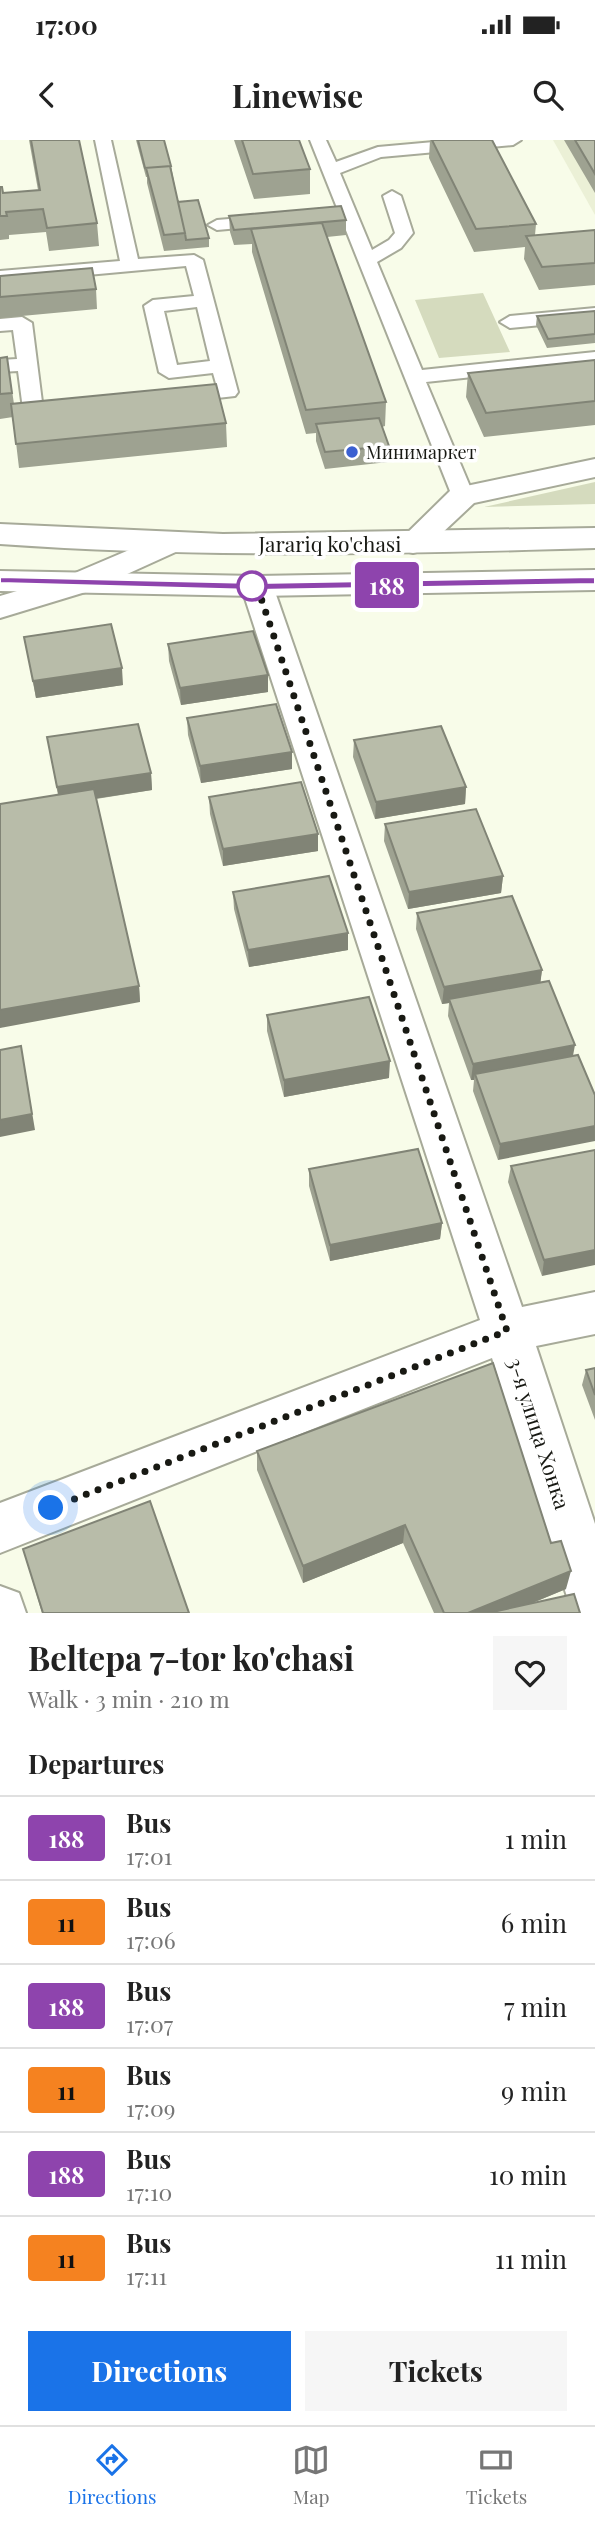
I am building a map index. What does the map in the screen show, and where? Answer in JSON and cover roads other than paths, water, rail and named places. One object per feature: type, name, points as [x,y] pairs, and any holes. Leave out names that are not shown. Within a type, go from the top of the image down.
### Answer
[{"type":"street","points":[[463,496],[595,468]]},
{"type":"street","name":"Jarariq ko'chasi","points":[[0,534],[169,543],[413,543],[463,496]]},
{"type":"street","points":[[413,543],[595,538]]},
{"type":"street","name":"Jarariq ko'chasi","points":[[0,607],[80,583],[169,543]]},
{"type":"street","points":[[80,583],[257,586],[595,580]]},
{"type":"street","name":"Jarariq ko'chasi","points":[[0,581],[80,583]]},
{"type":"street","name":"3-я улица Хонка","points":[[257,586],[507,1331],[595,1603]]},
{"type":"street","points":[[0,1528],[507,1331],[595,1313]]},
{"type":"lane","points":[[103,140],[130,265]]},
{"type":"lane","points":[[318,140],[331,170],[341,214],[367,260],[463,496]]},
{"type":"lane","points":[[331,170],[375,146],[513,140]]},
{"type":"lane","points":[[367,260],[395,244],[404,233],[392,196]]},
{"type":"lane","points":[[217,225],[282,219]]},
{"type":"lane","points":[[0,276],[194,260],[228,393],[159,398]]},
{"type":"lane","points":[[204,301],[153,306],[169,372],[221,366]]},
{"type":"lane","points":[[510,323],[595,314]]},
{"type":"lane","points":[[0,325],[22,323],[33,409],[75,406]]},
{"type":"lane","points":[[415,377],[595,358]]},
{"type":"lane","points":[[0,366],[27,364]]},
{"type":"place","name":"Минимаркет","points":[[352,452]]}]
